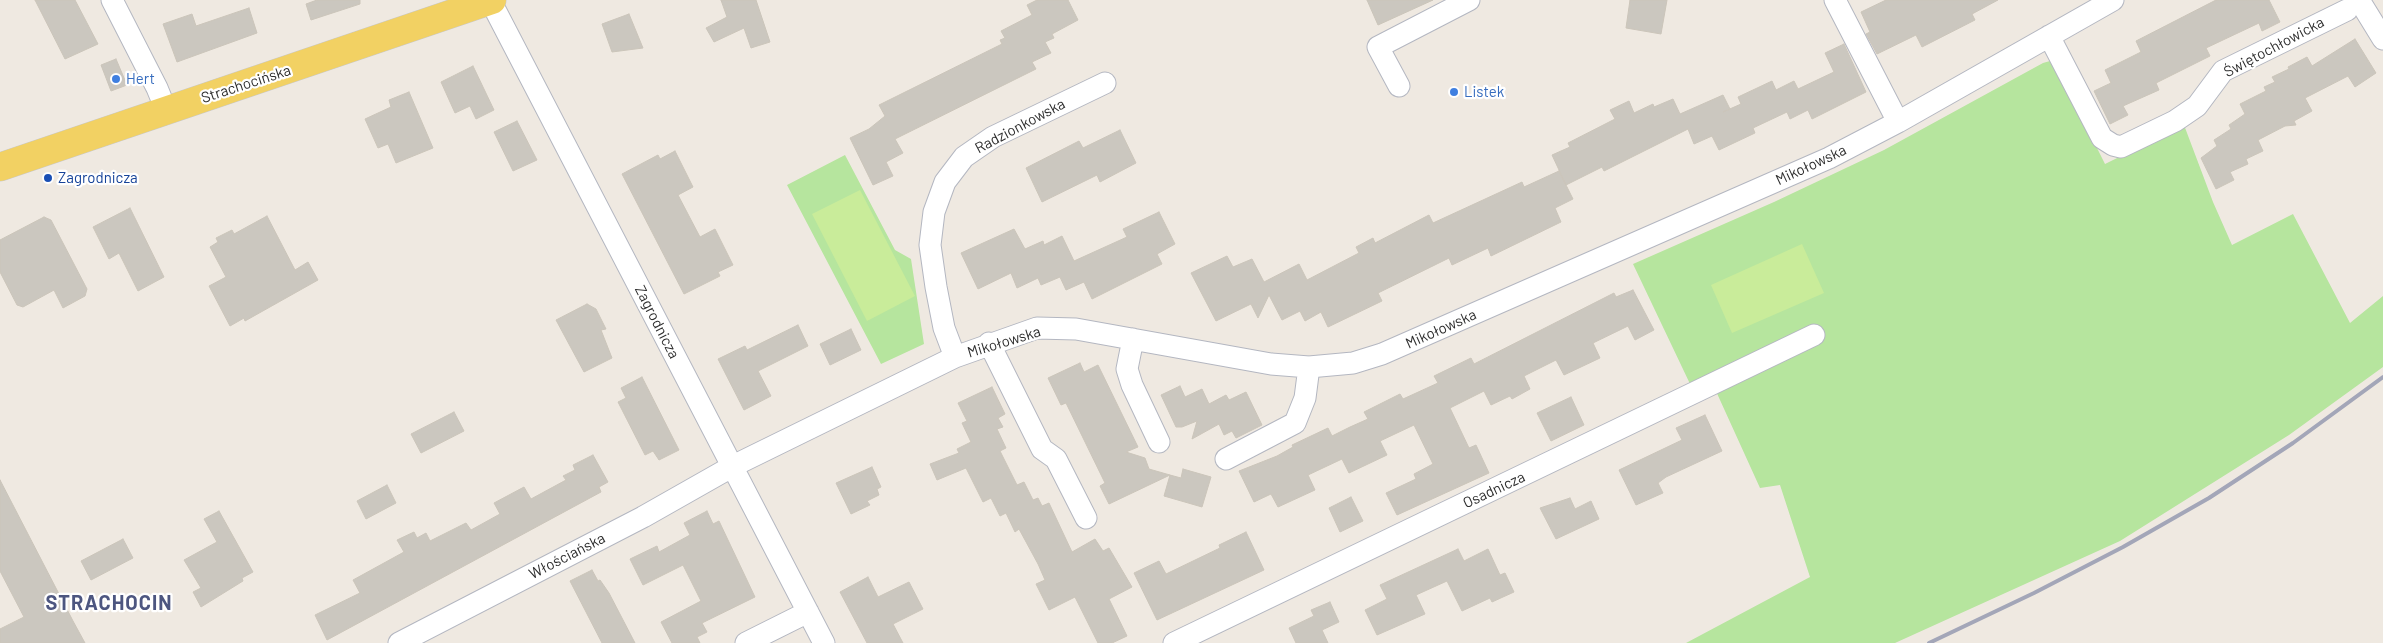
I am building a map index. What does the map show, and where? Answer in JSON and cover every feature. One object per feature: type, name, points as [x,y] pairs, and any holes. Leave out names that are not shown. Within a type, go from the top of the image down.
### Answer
[{"type":"main road","name":"Strachocińska","points":[[0,167],[491,0]]},
{"type":"street","points":[[112,0],[157,88],[166,110]]},
{"type":"street","name":"Zagrodnicza","points":[[491,0],[824,643]]},
{"type":"street","points":[[1399,86],[1378,46],[1469,0]]},
{"type":"street","points":[[1835,0],[1898,122]]},
{"type":"street","name":"Mikołowska","points":[[733,466],[955,357],[989,343],[1037,328],[1076,329],[1271,364],[1309,368],[1353,363],[1382,354],[1821,161],[1898,122],[1993,66],[2113,0]]},
{"type":"street","points":[[2353,5],[2383,39]]},
{"type":"street","name":"Świętochłowicka","points":[[2050,36],[2102,138],[2113,145],[2121,147],[2174,121],[2198,106],[2224,71],[2353,5]]},
{"type":"street","name":"Radzionkowska","points":[[955,357],[944,328],[930,245],[934,212],[945,182],[964,157],[993,137],[1105,82]]},
{"type":"street","name":"Osadnicza","points":[[1174,643],[1814,335]]},
{"type":"street","points":[[1133,339],[1127,369],[1132,385],[1159,442]]},
{"type":"street","points":[[989,343],[1042,449],[1056,459],[1086,518]]},
{"type":"street","points":[[1226,459],[1296,423],[1305,398],[1309,368]]},
{"type":"street","name":"Włościańska","points":[[399,643],[643,517],[733,466]]},
{"type":"street","points":[[746,643],[808,612]]},
{"type":"green space","points":[[2050,61],[2057,68],[2105,164],[2184,125],[2213,202],[2232,245],[2293,214],[2350,323],[2383,296],[2383,367],[2289,435],[2120,541],[1895,643],[1686,643],[1810,577],[1780,485],[1760,488],[1710,378],[1691,386],[1633,264],[1774,202],[1884,150],[2043,63]]},
{"type":"green space","points":[[845,155],[895,250],[911,259],[924,344],[881,364],[787,185]]},
{"type":"green space","points":[[860,190],[915,296],[867,321],[812,214]]},
{"type":"green space","points":[[1802,244],[1824,293],[1732,333],[1711,285]]},
{"type":"building","points":[[35,0],[75,0],[98,44],[65,59]]},
{"type":"building","points":[[317,0],[360,0],[360,4],[311,20],[306,4]]},
{"type":"building","points":[[721,0],[756,0],[770,42],[751,48],[744,28],[714,42],[706,28],[727,17]]},
{"type":"building","points":[[1037,0],[1068,0],[1078,20],[1052,34],[1054,38],[1045,42],[1051,53],[1032,62],[1036,69],[895,139],[903,153],[886,162],[893,176],[873,185],[850,138],[869,129],[885,116],[879,105],[1002,44],[1000,40],[1005,38],[1001,31],[1032,15],[1027,5]]},
{"type":"building","points":[[1367,0],[1433,0],[1378,25]]},
{"type":"building","points":[[1630,0],[1667,0],[1661,34],[1626,28]]},
{"type":"building","points":[[1886,0],[1998,0],[1972,14],[1975,20],[1922,47],[1916,35],[1877,54],[1866,34],[1870,32],[1861,12]]},
{"type":"building","points":[[2216,0],[2269,0],[2280,22],[2262,31],[2259,23],[2206,48],[2210,56],[2156,83],[2159,90],[2123,106],[2128,115],[2110,124],[2094,91],[2111,83],[2105,70],[2141,52],[2136,41]]},
{"type":"building","points":[[249,8],[257,33],[177,62],[163,24],[192,14],[196,26]]},
{"type":"building","points":[[629,14],[643,48],[612,52],[602,24]]},
{"type":"building","points":[[2355,39],[2376,73],[2355,87],[2348,76],[2305,98],[2312,111],[2294,121],[2296,125],[2285,126],[2258,140],[2263,151],[2246,159],[2248,164],[2230,172],[2234,180],[2216,189],[2201,158],[2217,146],[2214,140],[2231,129],[2229,125],[2245,114],[2240,104],[2266,91],[2264,87],[2275,82],[2272,77],[2289,69],[2288,67],[2307,57],[2312,66]]},
{"type":"building","points":[[1844,44],[1866,92],[1812,119],[1808,110],[1790,119],[1787,112],[1753,128],[1755,133],[1719,150],[1712,136],[1694,144],[1688,129],[1604,171],[1602,167],[1566,185],[1552,155],[1570,147],[1568,143],[1615,119],[1610,110],[1629,101],[1634,113],[1653,104],[1654,107],[1673,99],[1680,114],[1723,95],[1730,109],[1741,104],[1738,97],[1772,81],[1776,90],[1794,81],[1798,89],[1834,72],[1825,53]]},
{"type":"building","points":[[116,59],[127,85],[111,91],[101,65]]},
{"type":"building","points":[[473,66],[494,110],[476,119],[470,106],[455,113],[441,82]]},
{"type":"building","points":[[409,92],[433,148],[396,163],[388,144],[378,148],[365,119],[391,107],[389,100]]},
{"type":"building","points":[[517,121],[537,160],[513,171],[494,132]]},
{"type":"building","points":[[1120,130],[1136,163],[1100,182],[1097,175],[1042,202],[1026,168],[1079,141],[1083,148]]},
{"type":"building","points":[[675,151],[693,187],[678,195],[700,237],[715,229],[733,265],[718,272],[720,276],[684,294],[622,174],[658,155],[660,159]]},
{"type":"building","points":[[1559,171],[1573,199],[1555,208],[1561,222],[1491,256],[1488,248],[1452,265],[1449,258],[1378,293],[1382,301],[1328,327],[1321,312],[1305,321],[1300,311],[1282,320],[1269,295],[1258,318],[1251,304],[1216,321],[1191,273],[1227,256],[1233,267],[1252,259],[1264,282],[1299,264],[1307,280],[1359,253],[1356,247],[1373,238],[1375,243],[1429,215],[1433,223],[1522,182],[1524,187]]},
{"type":"building","points":[[130,208],[164,277],[138,291],[119,253],[109,259],[93,227]]},
{"type":"building","points":[[1159,212],[1175,244],[1157,254],[1162,264],[1092,299],[1084,282],[1066,290],[1060,277],[1041,285],[1038,278],[1017,288],[1011,273],[978,289],[961,253],[1014,229],[1025,249],[1043,241],[1044,245],[1062,236],[1074,261],[1127,237],[1123,229]]},
{"type":"building","points":[[267,216],[295,270],[308,262],[318,280],[245,321],[244,318],[230,326],[209,286],[226,277],[210,247],[218,242],[216,238],[232,230],[234,234]]},
{"type":"building","points":[[44,217],[51,220],[87,289],[85,296],[63,308],[54,290],[23,307],[17,305],[0,272],[0,240]]},
{"type":"building","points":[[1633,290],[1654,330],[1635,340],[1628,326],[1593,343],[1600,358],[1564,375],[1556,360],[1524,376],[1530,389],[1512,399],[1510,396],[1491,405],[1484,391],[1450,408],[1469,448],[1476,445],[1489,473],[1397,515],[1386,493],[1416,479],[1414,474],[1433,464],[1414,425],[1380,441],[1387,455],[1349,473],[1342,459],[1308,475],[1315,490],[1278,507],[1271,494],[1254,502],[1239,471],[1277,456],[1293,447],[1292,445],[1328,428],[1332,436],[1368,419],[1364,412],[1400,394],[1403,399],[1438,383],[1434,376],[1471,358],[1474,364],[1614,293],[1616,297]]},
{"type":"building","points":[[587,304],[596,309],[606,329],[601,330],[612,358],[584,372],[556,320]]},
{"type":"building","points":[[798,325],[808,346],[758,371],[771,396],[744,410],[718,359],[745,346],[747,350]]},
{"type":"building","points":[[851,329],[861,350],[830,365],[820,344]]},
{"type":"building","points":[[1080,363],[1084,372],[1098,365],[1138,447],[1126,452],[1145,458],[1149,469],[1170,475],[1109,504],[1100,486],[1105,483],[1066,403],[1061,405],[1048,378]]},
{"type":"building","points":[[642,377],[679,450],[659,460],[653,451],[645,455],[618,402],[626,398],[621,388]]},
{"type":"building","points":[[1180,386],[1185,397],[1202,389],[1209,404],[1226,395],[1229,400],[1246,392],[1262,425],[1236,438],[1232,431],[1224,435],[1219,424],[1192,439],[1197,421],[1182,427],[1176,427],[1161,395]]},
{"type":"building","points":[[992,387],[1005,414],[998,418],[1003,427],[997,429],[1006,448],[1000,451],[1017,485],[1024,482],[1033,500],[1038,498],[1042,506],[1049,503],[1072,552],[1095,539],[1103,551],[1109,548],[1132,587],[1109,599],[1127,636],[1112,643],[1098,643],[1075,597],[1049,610],[1036,584],[1045,580],[1038,564],[1019,529],[1015,532],[1006,513],[1000,516],[991,498],[983,502],[966,468],[937,480],[930,464],[959,453],[957,449],[971,442],[962,423],[967,421],[958,403]]},
{"type":"building","points":[[1571,397],[1584,425],[1551,441],[1537,413]]},
{"type":"building","points":[[454,412],[464,431],[421,453],[411,434]]},
{"type":"building","points":[[1705,415],[1722,451],[1666,477],[1658,483],[1663,493],[1636,505],[1619,470],[1682,440],[1676,428]]},
{"type":"building","points":[[593,455],[608,482],[599,487],[601,492],[327,640],[315,615],[360,593],[353,580],[404,552],[397,540],[414,532],[417,538],[426,533],[430,541],[466,523],[471,530],[500,514],[494,503],[524,487],[531,499],[566,480],[563,476],[575,470],[573,465]]},
{"type":"building","points":[[872,467],[881,487],[877,489],[879,495],[867,501],[870,505],[851,514],[836,483]]},
{"type":"building","points":[[1183,469],[1211,477],[1202,507],[1164,496],[1170,475],[1181,478]]},
{"type":"building","points":[[0,480],[85,643],[0,643],[0,629],[24,617],[0,571]]},
{"type":"building","points":[[387,485],[396,503],[366,519],[357,501]]},
{"type":"building","points":[[1351,497],[1363,521],[1340,532],[1329,508]]},
{"type":"building","points":[[1570,498],[1575,509],[1591,501],[1599,519],[1556,539],[1540,508]]},
{"type":"building","points":[[219,511],[253,572],[242,578],[243,581],[201,607],[193,592],[201,588],[184,560],[217,542],[204,519]]},
{"type":"building","points":[[707,511],[713,524],[719,521],[755,597],[702,623],[707,632],[697,637],[700,643],[672,643],[661,622],[701,601],[683,565],[643,585],[630,559],[657,546],[659,552],[690,535],[684,523]]},
{"type":"building","points":[[1246,532],[1264,570],[1157,620],[1134,573],[1159,561],[1166,574],[1220,548],[1219,545]]},
{"type":"building","points":[[123,539],[133,558],[91,580],[81,561]]},
{"type":"building","points":[[1458,549],[1464,561],[1488,549],[1500,575],[1505,573],[1514,592],[1492,602],[1490,598],[1462,611],[1447,581],[1416,595],[1425,614],[1377,635],[1365,610],[1387,599],[1380,585]]},
{"type":"building","points":[[592,570],[598,581],[600,580],[609,593],[635,643],[602,643],[570,581]]},
{"type":"building","points":[[868,577],[878,597],[909,582],[923,609],[893,624],[903,643],[867,643],[840,592]]},
{"type":"building","points":[[1330,602],[1339,622],[1322,630],[1328,643],[1296,643],[1289,628],[1314,616],[1311,610]]},
{"type":"railway","points":[[1929,643],[2034,593],[2123,547],[2209,498],[2293,443],[2383,377]]},
{"type":"place","name":"Hert","points":[[116,79]]},
{"type":"place","name":"Listek","points":[[1454,92]]},
{"type":"place","name":"Zagrodnicza","points":[[48,178]]},
{"type":"district","name":"STRACHOCIN","points":[[109,603]]}]
